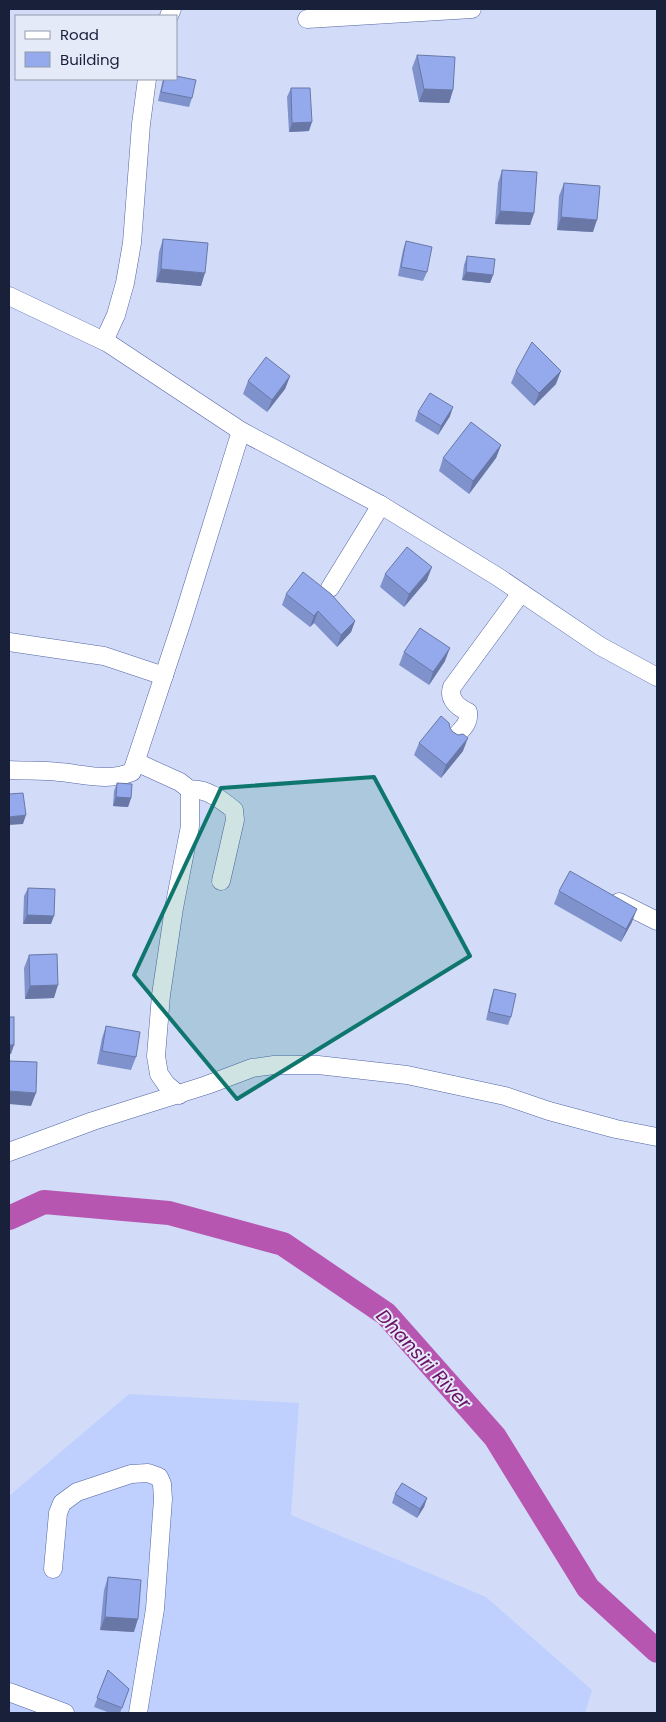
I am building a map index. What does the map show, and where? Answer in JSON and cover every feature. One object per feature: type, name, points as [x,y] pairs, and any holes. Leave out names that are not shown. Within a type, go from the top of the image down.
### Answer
[{"type":"street","points":[[306,19],[472,9]]},
{"type":"street","points":[[104,341],[116,315],[125,283],[132,244],[141,124],[147,80]]},
{"type":"street","points":[[9,296],[104,341],[240,431],[381,505],[498,577],[600,646],[657,677]]},
{"type":"street","points":[[9,770],[60,772],[110,778],[122,777],[132,772],[164,676],[240,431]]},
{"type":"street","points":[[330,588],[381,505]]},
{"type":"street","points":[[455,736],[468,722],[469,718],[468,712],[461,709],[451,698],[450,692],[452,687],[521,593]]},
{"type":"street","points":[[9,642],[104,656],[164,676]]},
{"type":"street","points":[[136,762],[180,782],[190,790],[204,791],[234,810],[235,820],[222,881]]},
{"type":"street","points":[[179,1095],[166,1084],[159,1074],[156,1056],[161,995],[174,908],[190,826],[190,790]]},
{"type":"street","points":[[619,902],[657,921]]},
{"type":"street","points":[[9,1152],[94,1121],[229,1078],[252,1068],[274,1065],[318,1065],[408,1074],[505,1096],[549,1111],[616,1129],[657,1137]]},
{"type":"street","points":[[53,1569],[58,1512],[62,1503],[77,1492],[131,1474],[148,1473],[159,1477],[162,1484],[162,1499],[155,1610],[138,1713]]},
{"type":"street","points":[[9,1692],[65,1713]]},
{"type":"highlighted area","points":[[374,777],[470,956],[237,1099],[134,975],[221,788]]},
{"type":"shaded area","points":[[129,1394],[299,1403],[291,1515],[486,1597],[592,1690],[585,1713],[9,1713],[9,1496]]},
{"type":"building","points":[[417,55],[455,57],[453,90],[424,89]]},
{"type":"building","points":[[178,76],[196,80],[192,98],[161,92],[164,80],[178,80]]},
{"type":"building","points":[[291,88],[310,88],[312,122],[292,123]]},
{"type":"building","points":[[502,170],[537,172],[534,213],[500,211]]},
{"type":"building","points":[[564,183],[600,186],[597,220],[561,217]]},
{"type":"building","points":[[163,239],[208,243],[205,273],[161,269]]},
{"type":"building","points":[[406,241],[432,247],[427,272],[401,267]]},
{"type":"building","points":[[467,256],[495,259],[493,275],[466,272]]},
{"type":"building","points":[[532,342],[561,371],[539,393],[516,371]]},
{"type":"building","points":[[266,357],[290,376],[272,400],[248,381]]},
{"type":"building","points":[[430,393],[453,407],[441,426],[418,412]]},
{"type":"building","points":[[471,422],[501,445],[473,481],[443,458]]},
{"type":"building","points":[[407,547],[432,567],[409,594],[385,574]]},
{"type":"building","points":[[303,572],[331,594],[355,621],[341,635],[318,611],[314,616],[286,594]]},
{"type":"building","points":[[420,628],[450,648],[433,672],[404,652]]},
{"type":"building","points":[[441,716],[449,723],[453,732],[458,735],[463,734],[468,738],[446,765],[419,743]]},
{"type":"building","points":[[117,783],[132,784],[131,798],[116,797]]},
{"type":"building","points":[[23,793],[26,815],[9,817],[9,794]]},
{"type":"building","points":[[570,871],[637,909],[626,929],[559,891]]},
{"type":"building","points":[[28,888],[55,889],[54,916],[27,915]]},
{"type":"building","points":[[57,954],[58,985],[30,986],[29,955]]},
{"type":"building","points":[[494,989],[516,994],[511,1017],[489,1012]]},
{"type":"building","points":[[9,1017],[14,1017],[14,1045],[9,1045]]},
{"type":"building","points":[[106,1026],[140,1032],[136,1057],[102,1051]]},
{"type":"building","points":[[9,1061],[37,1062],[36,1093],[9,1091]]},
{"type":"building","points":[[402,1483],[427,1498],[420,1509],[395,1494]]},
{"type":"building","points":[[108,1577],[141,1580],[138,1619],[105,1617]]},
{"type":"building","points":[[108,1670],[129,1689],[122,1708],[97,1698]]},
{"type":"waterway","name":"Dhansiri River","points":[[9,1218],[44,1202],[169,1213],[283,1244],[386,1314],[495,1437],[588,1588],[657,1651]]}]
